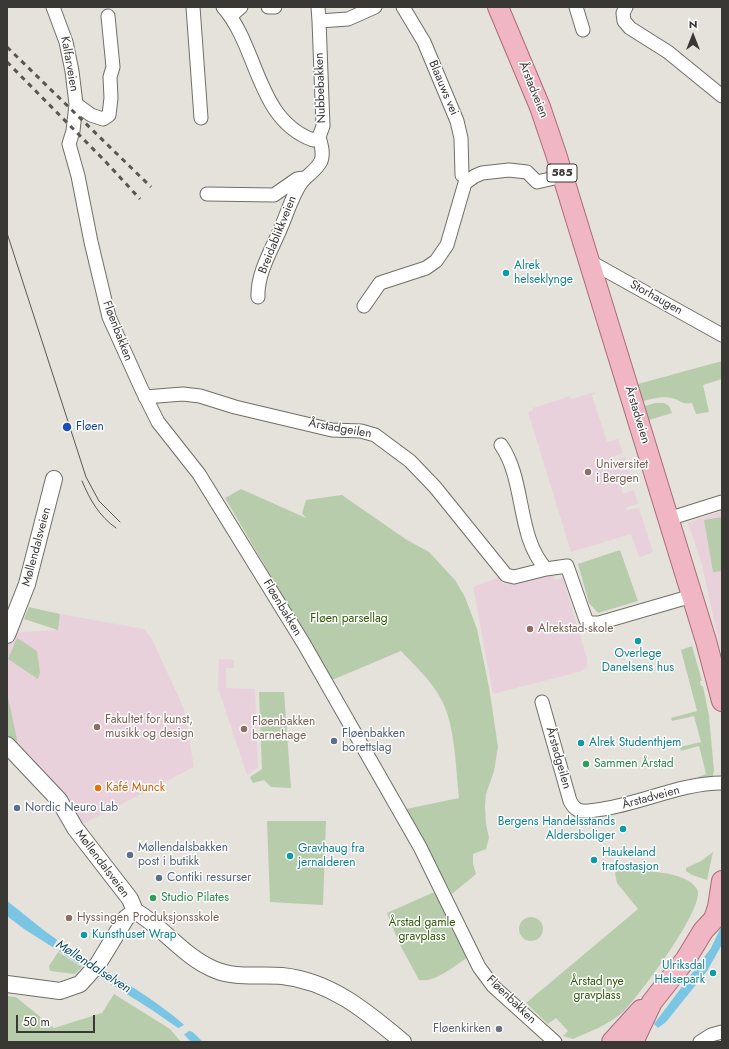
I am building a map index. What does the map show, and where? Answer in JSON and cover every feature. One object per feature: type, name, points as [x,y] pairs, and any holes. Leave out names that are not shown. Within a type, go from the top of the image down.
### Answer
[{"type":"main road","name":"Årstadveien","points":[[498,7],[540,107],[563,176],[692,596],[722,701]]},
{"type":"main road","points":[[633,1042],[652,1002],[686,959],[703,931],[714,919],[722,881]]},
{"type":"main road","points":[[612,1042],[642,1009],[652,1002]]},
{"type":"street","name":"Kalfarveien","points":[[53,7],[69,54],[76,104],[96,117],[103,119],[109,115],[111,98],[110,77],[113,67],[108,16]]},
{"type":"street","points":[[193,7],[201,118]]},
{"type":"street","name":"Nubbebakken","points":[[241,7],[227,12],[244,40],[272,106],[286,125],[296,132],[313,140],[319,137],[323,128],[324,119],[318,7]]},
{"type":"street","points":[[268,7],[275,7]]},
{"type":"street","points":[[319,21],[348,19],[375,7]]},
{"type":"street","name":"Blaauws vei","points":[[403,7],[424,42],[457,121],[461,138],[462,175]]},
{"type":"street","points":[[576,7],[583,30]]},
{"type":"street","points":[[626,7],[623,13],[624,21],[630,28],[662,48],[722,96]]},
{"type":"street","name":"Fløenbakken","points":[[76,104],[73,131],[69,144],[78,176],[91,242],[109,317],[145,397],[158,422],[199,474],[239,536],[314,660],[420,847],[479,967],[493,986],[555,1042]]},
{"type":"street","name":"Breidablikkveien","points":[[258,297],[257,286],[292,197],[302,182],[308,177],[321,160],[322,153],[319,137]]},
{"type":"street","points":[[364,306],[380,283],[426,268],[436,261],[449,239],[465,183],[475,176],[482,173],[509,170],[527,172],[537,182],[563,176]]},
{"type":"street","name":"Breidablikkveien","points":[[207,194],[274,196],[297,179],[308,177]]},
{"type":"street","name":"Storhaugen","points":[[589,261],[722,335]]},
{"type":"street","name":"Årstadgeilen","points":[[145,397],[183,394],[200,396],[235,407],[332,430],[361,431],[375,434],[410,461],[425,477],[506,575],[514,577],[546,569],[567,566],[586,620],[590,623],[599,623],[692,596]]},
{"type":"street","points":[[501,445],[507,455],[536,558],[546,569]]},
{"type":"street","name":"Møllendalsveien","points":[[7,635],[27,584],[54,479]]},
{"type":"street","points":[[668,519],[722,502]]},
{"type":"street","name":"Årstadgeilen","points":[[542,702],[570,802],[574,808],[579,810]]},
{"type":"street","name":"Møllendalsveien","points":[[7,745],[59,800],[75,828],[130,899],[135,911],[126,918],[95,969],[80,984],[60,991],[7,984]]},
{"type":"street","name":"Årstadveien","points":[[579,810],[587,811],[616,807],[686,789],[722,783]]},
{"type":"street","points":[[135,911],[151,921],[187,952],[207,966],[220,972],[240,975],[264,975],[298,979],[325,987],[369,1013],[403,1042]]},
{"type":"street","points":[[700,1042],[721,1029]]},
{"type":"shaded area","name":"Universitet i Bergen","points":[[595,392],[595,394],[592,395],[607,442],[618,439],[623,453],[612,457],[612,461],[625,457],[631,477],[619,481],[623,494],[634,490],[638,504],[627,507],[627,510],[639,508],[653,552],[641,557],[639,557],[631,534],[571,552],[528,412],[533,410],[533,408],[570,396],[571,399]]},
{"type":"shaded area","points":[[722,511],[722,656],[702,565],[688,523]]},
{"type":"shaded area","name":"Alrekstad skole","points":[[553,573],[555,580],[563,578],[587,659],[587,666],[582,671],[493,694],[473,587],[500,577],[503,584]]},
{"type":"shaded area","name":"Fakultet for kunst, musikk og design","points":[[60,614],[144,629],[151,637],[184,709],[194,767],[75,828],[7,745],[7,635],[8,633],[57,630]]},
{"type":"shaded area","name":"Fløenbakken barnehage","points":[[219,659],[234,660],[234,668],[226,668],[226,688],[255,689],[258,768],[247,775],[218,688]]},
{"type":"green space","points":[[722,361],[722,379],[703,385],[709,412],[696,414],[692,403],[683,403],[668,397],[643,401],[638,384]]},
{"type":"green space","points":[[655,403],[664,403],[669,406],[672,413],[649,420],[645,406]]},
{"type":"green space","name":"Fløen parsellag","points":[[241,489],[306,518],[302,513],[306,500],[342,495],[407,540],[429,552],[455,580],[465,597],[477,629],[489,687],[498,747],[494,771],[486,794],[486,824],[489,838],[486,849],[473,854],[473,864],[476,874],[452,894],[406,809],[459,798],[456,761],[450,722],[442,701],[429,681],[401,651],[332,680],[225,498]]},
{"type":"green space","points":[[722,517],[722,571],[713,572],[704,520]]},
{"type":"green space","points":[[620,550],[638,601],[598,613],[589,603],[578,564]]},
{"type":"green space","points":[[29,607],[60,614],[58,630],[24,619]]},
{"type":"green space","points":[[17,638],[37,651],[40,672],[38,679],[8,659]]},
{"type":"green space","points":[[692,646],[702,681],[700,681],[701,686],[703,686],[709,716],[714,771],[712,779],[698,781],[698,777],[706,774],[699,746],[681,751],[680,747],[701,742],[694,716],[672,721],[671,718],[697,711],[681,650]]},
{"type":"green space","points":[[259,692],[284,692],[291,788],[271,787],[264,780],[253,783],[250,777],[262,769]]},
{"type":"green space","points":[[7,693],[18,744],[16,746],[7,734]]},
{"type":"green space","points":[[267,821],[326,821],[323,905],[270,902]]},
{"type":"green space","points":[[713,852],[707,880],[692,875],[686,871],[686,868],[701,861]]},
{"type":"green space","name":"Årstad nye gravplass","points":[[619,869],[650,871],[683,878],[697,889],[697,899],[692,913],[682,931],[656,971],[623,1012],[606,1024],[573,1039],[563,1036],[568,1031],[556,1018],[548,1024],[526,1003],[638,909],[617,883],[615,873]]},
{"type":"green space","name":"Årstad gamle gravplass","points":[[435,893],[467,958],[438,976],[431,979],[419,980],[399,943],[387,913]]},
{"type":"green space","points":[[531,917],[536,918],[542,924],[542,934],[536,940],[531,941],[526,940],[520,934],[519,929],[520,924],[526,918]]},
{"type":"green space","points":[[58,952],[82,967],[75,974],[50,971],[49,966]]},
{"type":"green space","points":[[114,994],[170,1029],[181,1042],[7,1042],[7,996],[16,997],[54,1028],[102,1013]]},
{"type":"water","name":"Møllendalselven","points":[[7,901],[63,944],[156,1003],[203,1042],[191,1042],[178,1028],[152,1010],[24,929],[7,916]]},
{"type":"water","points":[[722,925],[722,944],[707,971],[666,1022],[658,1028],[654,1024],[711,948]]},
{"type":"pier","points":[[59,937],[64,942],[57,954],[51,950]]},
{"type":"pier","points":[[187,1023],[195,1032],[189,1031],[182,1036],[177,1029]]},
{"type":"tram line","points":[[7,233],[86,477],[99,501],[120,522]]},
{"type":"tram line","points":[[82,481],[88,495],[100,513],[116,528]]},
{"type":"railway","points":[[7,47],[151,187]]},
{"type":"railway","points":[[7,62],[105,161],[140,199]]},
{"type":"place","name":"Alrek helseklynge","points":[[506,273]]},
{"type":"place","name":"Fløen","points":[[67,427]]},
{"type":"place","name":"Universitet i Bergen","points":[[588,472]]},
{"type":"place","name":"Alrekstad skole","points":[[530,629]]},
{"type":"place","name":"Overlege Danelsens hus","points":[[638,641]]},
{"type":"place","name":"Fakultet for kunst, musikk og design","points":[[97,727]]},
{"type":"place","name":"Fløenbakken barnehage","points":[[244,729]]},
{"type":"place","name":"Fløenbakken borettslag","points":[[334,741]]},
{"type":"place","name":"Alrek Studenthjem","points":[[581,743]]},
{"type":"place","name":"Sammen Årstad","points":[[586,764]]},
{"type":"place","name":"Kafé Munck","points":[[98,788]]},
{"type":"place","name":"Nordic Neuro Lab","points":[[17,808]]},
{"type":"place","name":"Bergens Handelsstands Aldersboliger","points":[[623,829]]},
{"type":"place","name":"Møllendalsbakken post i butikk","points":[[130,855]]},
{"type":"place","name":"Gravhaug fra jernalderen","points":[[290,856]]},
{"type":"place","name":"Haukeland trafostasjon","points":[[594,860]]},
{"type":"place","name":"Contiki ressurser","points":[[159,878]]},
{"type":"place","name":"Studio Pilates","points":[[153,898]]},
{"type":"place","name":"Hyssingen Produksjonsskole","points":[[69,918]]},
{"type":"place","name":"Kunsthuset Wrap","points":[[84,935]]},
{"type":"place","name":"Ulriksdal Helsepark","points":[[713,973]]},
{"type":"place","name":"Fløenkirken","points":[[499,1029]]}]
